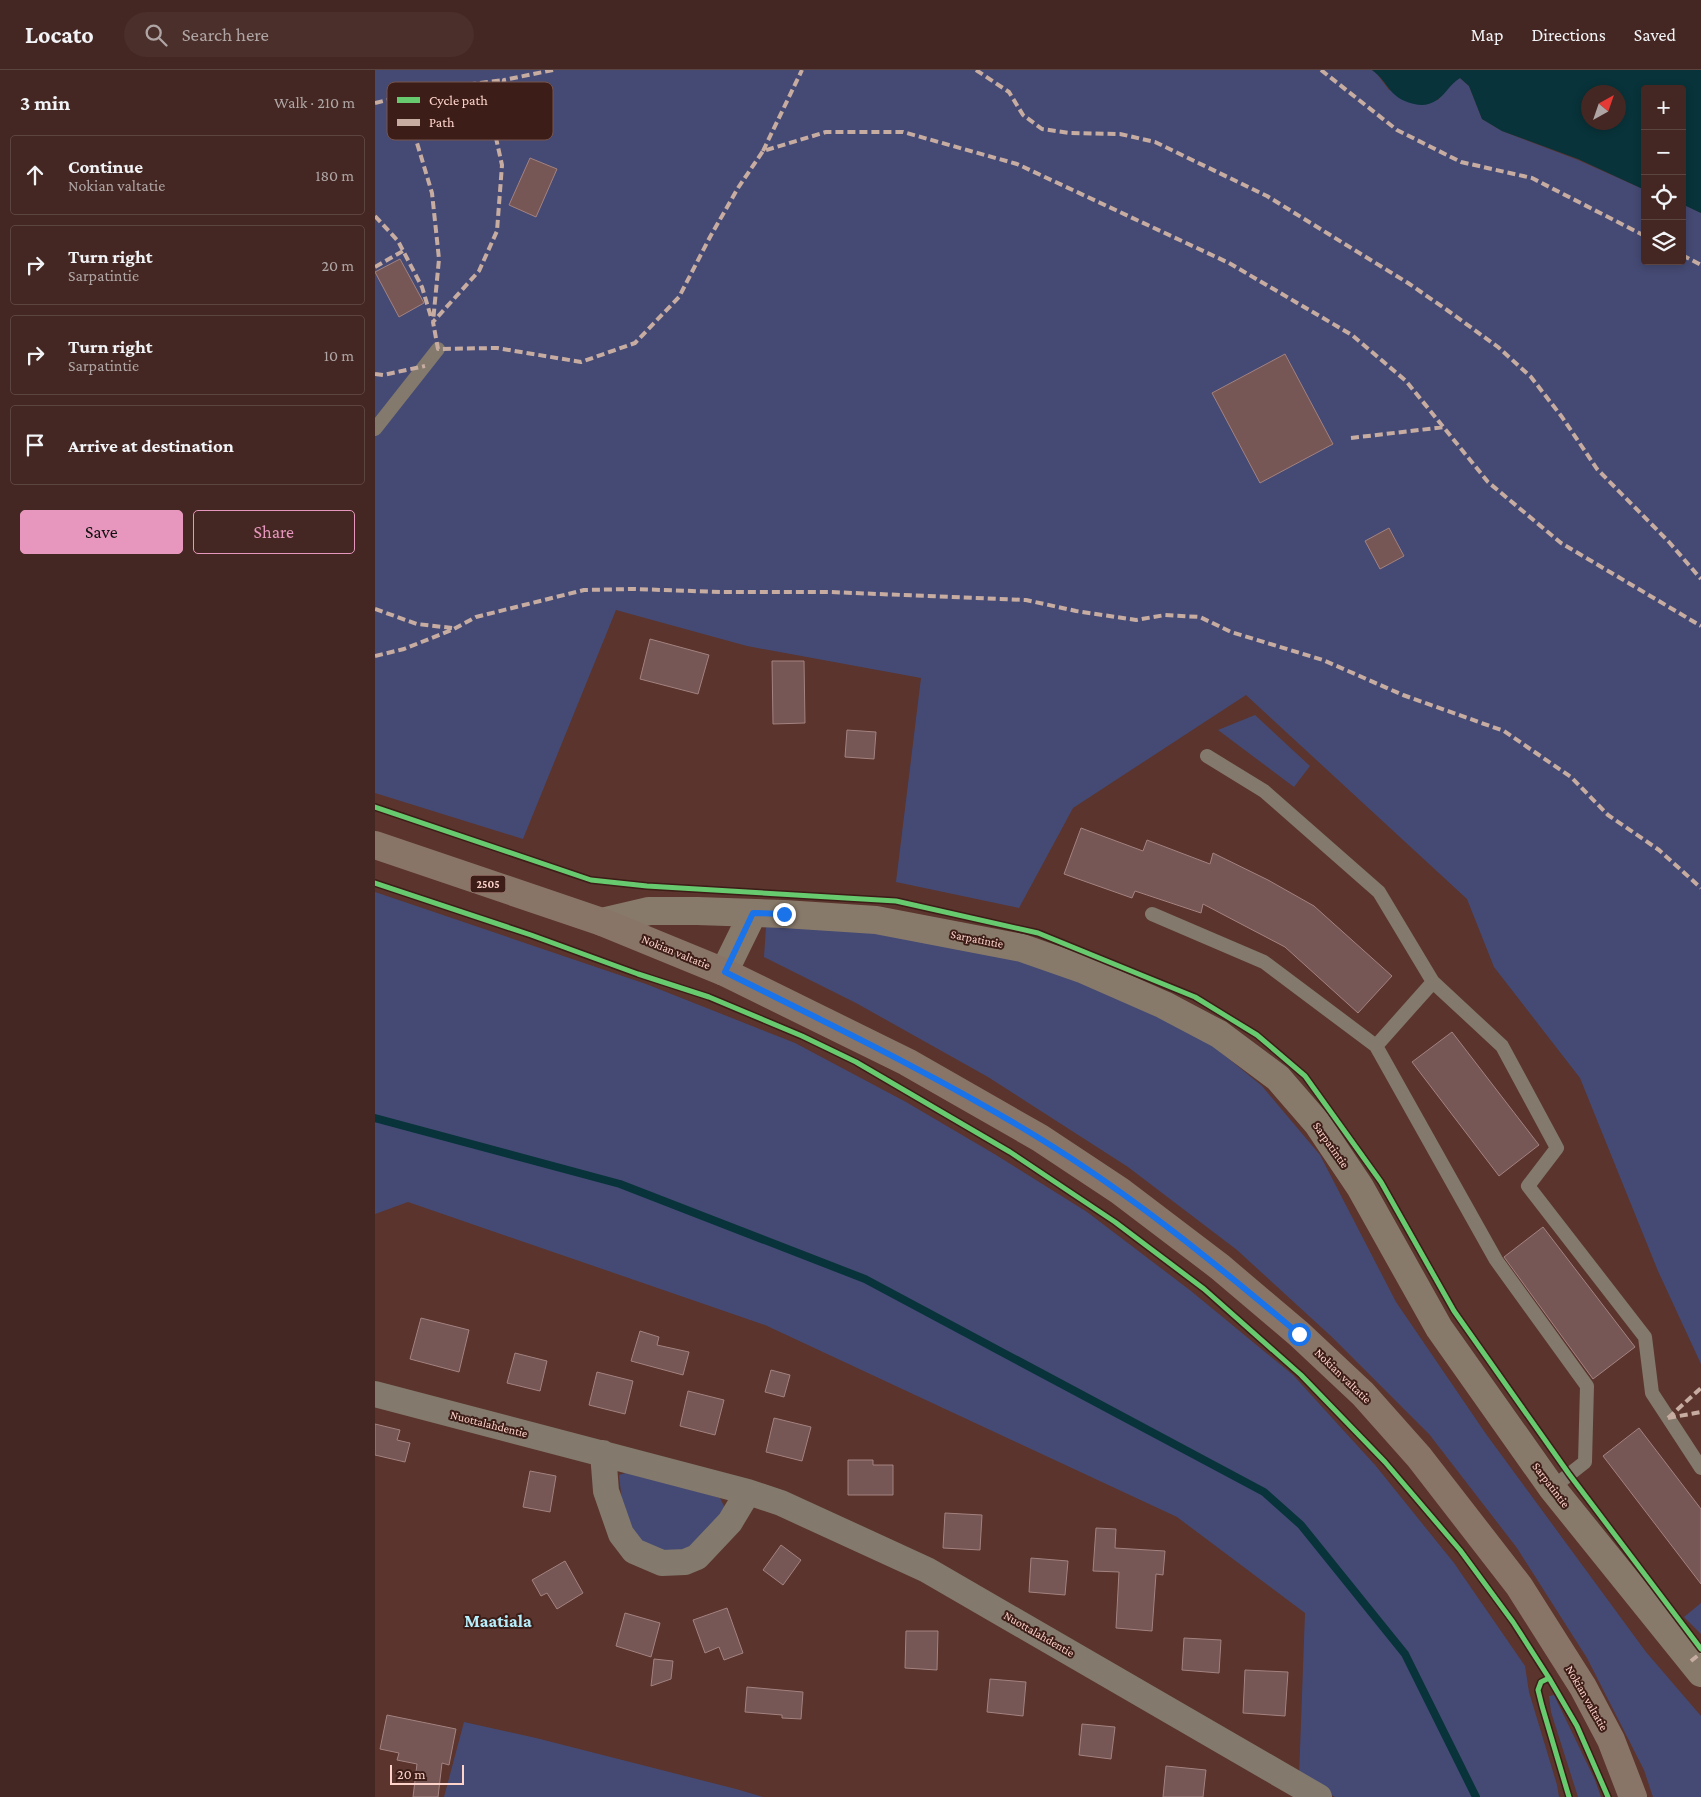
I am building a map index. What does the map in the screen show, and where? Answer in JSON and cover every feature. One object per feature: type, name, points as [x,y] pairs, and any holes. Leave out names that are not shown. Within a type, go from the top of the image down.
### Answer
[{"type":"main road","name":"Nokian valtatie","points":[[375,845],[602,922],[725,972],[907,1062],[1040,1138],[1120,1191],[1220,1267],[1299,1334],[1363,1394],[1419,1457],[1519,1586],[1583,1687],[1611,1740],[1633,1797]]},
{"type":"main road","name":"Sarpatintie","points":[[602,922],[649,911],[753,913],[876,920],[1022,948],[1091,973],[1164,1005],[1219,1034],[1278,1078],[1317,1123],[1360,1187],[1439,1328],[1552,1488],[1701,1673]]},
{"type":"main road","points":[[725,972],[753,913]]},
{"type":"street","name":"Nuottalahdentie","points":[[375,1394],[603,1453],[748,1492],[781,1503],[927,1570],[1319,1797]]},
{"type":"street","points":[[603,1453],[606,1492],[621,1534],[634,1551],[662,1563],[685,1562],[697,1557],[730,1522],[748,1492]]},
{"type":"lane","points":[[375,429],[438,349]]},
{"type":"lane","points":[[1207,756],[1264,791],[1379,892],[1433,982],[1502,1046],[1557,1148],[1528,1186],[1645,1337],[1652,1393],[1701,1468]]},
{"type":"lane","points":[[1152,914],[1264,962],[1376,1046],[1496,1260],[1587,1386],[1585,1462],[1552,1488]]},
{"type":"lane","points":[[1376,1046],[1433,982]]},
{"type":"shaded area","points":[[375,70],[1372,70],[1389,90],[1438,100],[1451,83],[1460,78],[1469,86],[1482,119],[1502,131],[1578,160],[1641,188],[1641,265],[1686,265],[1686,206],[1701,213],[1701,1364],[1658,1271],[1580,1078],[1494,967],[1467,899],[1246,695],[1073,808],[1019,908],[896,882],[921,678],[747,646],[616,610],[523,839],[375,793]]},
{"type":"shaded area","points":[[1372,70],[1701,70],[1701,213],[1686,206],[1686,85],[1641,85],[1641,188],[1578,159],[1502,131],[1482,119],[1469,86],[1460,78],[1443,95],[1429,104],[1414,104],[1394,94]]},
{"type":"shaded area","points":[[1255,715],[1310,766],[1294,787],[1218,730]]},
{"type":"shaded area","points":[[375,892],[646,984],[795,1043],[906,1102],[996,1155],[1087,1212],[1191,1291],[1293,1375],[1375,1465],[1454,1563],[1525,1666],[1529,1692],[1559,1797],[1335,1797],[1299,1777],[1305,1613],[1177,1517],[765,1325],[408,1202],[375,1214]]},
{"type":"shaded area","points":[[766,927],[835,928],[923,938],[1017,959],[1077,979],[1206,1040],[1262,1086],[1320,1155],[1396,1302],[1486,1434],[1646,1652],[1701,1716],[1701,1797],[1653,1797],[1644,1770],[1587,1658],[1517,1548],[1429,1434],[1333,1338],[1237,1250],[1128,1167],[988,1077],[856,1003],[764,957]]},
{"type":"shaded area","points":[[629,1472],[720,1498],[725,1508],[709,1534],[682,1552],[662,1551],[643,1544],[630,1526],[622,1501],[619,1475]]},
{"type":"shaded area","points":[[1701,1603],[1701,1634],[1684,1617]]},
{"type":"shaded area","points":[[1554,1695],[1595,1780],[1601,1797],[1578,1797],[1551,1712],[1549,1696]]},
{"type":"shaded area","points":[[464,1722],[536,1738],[763,1797],[444,1797]]},
{"type":"building","points":[[530,158],[557,169],[536,217],[509,205]]},
{"type":"building","points":[[400,259],[424,303],[399,317],[375,272]]},
{"type":"building","points":[[1285,354],[1333,444],[1260,483],[1212,393]]},
{"type":"building","points":[[1389,528],[1404,556],[1380,569],[1365,541]]},
{"type":"building","points":[[650,639],[709,655],[698,694],[640,679]]},
{"type":"building","points":[[772,661],[804,661],[805,723],[773,724]]},
{"type":"building","points":[[847,730],[876,732],[874,759],[845,757]]},
{"type":"building","points":[[1081,828],[1143,851],[1147,840],[1210,864],[1213,853],[1268,880],[1314,906],[1392,976],[1358,1013],[1285,947],[1203,904],[1201,913],[1135,891],[1132,898],[1064,874]]},
{"type":"building","points":[[1452,1032],[1539,1145],[1499,1176],[1412,1062]]},
{"type":"building","points":[[1543,1227],[1635,1347],[1593,1379],[1504,1257]]},
{"type":"building","points":[[421,1318],[469,1330],[459,1372],[410,1359]]},
{"type":"building","points":[[640,1331],[659,1337],[657,1345],[689,1352],[683,1375],[631,1361]]},
{"type":"building","points":[[515,1353],[547,1361],[540,1391],[507,1383]]},
{"type":"building","points":[[771,1370],[790,1375],[784,1397],[765,1392]]},
{"type":"building","points":[[597,1372],[633,1381],[625,1414],[589,1405]]},
{"type":"building","points":[[688,1391],[724,1400],[715,1435],[680,1426]]},
{"type":"building","points":[[774,1418],[811,1427],[802,1461],[766,1452]]},
{"type":"building","points":[[375,1424],[400,1430],[397,1440],[410,1443],[405,1462],[375,1455]]},
{"type":"building","points":[[1639,1428],[1701,1509],[1701,1584],[1603,1456]]},
{"type":"building","points":[[848,1460],[873,1460],[873,1465],[893,1465],[893,1495],[848,1495]]},
{"type":"building","points":[[530,1471],[556,1476],[550,1512],[523,1507]]},
{"type":"building","points":[[945,1513],[982,1515],[980,1550],[943,1548]]},
{"type":"building","points":[[1096,1528],[1116,1529],[1115,1548],[1165,1551],[1163,1575],[1156,1574],[1152,1631],[1116,1628],[1119,1572],[1093,1571]]},
{"type":"building","points":[[781,1545],[801,1560],[783,1585],[763,1570]]},
{"type":"building","points":[[1031,1558],[1068,1561],[1065,1595],[1029,1592]]},
{"type":"building","points":[[565,1561],[583,1593],[557,1609],[547,1593],[541,1596],[532,1580]]},
{"type":"building","points":[[727,1608],[743,1653],[724,1660],[719,1647],[705,1653],[693,1620]]},
{"type":"building","points":[[625,1613],[660,1623],[651,1657],[616,1646]]},
{"type":"building","points":[[906,1631],[938,1631],[937,1670],[905,1668]]},
{"type":"building","points":[[1184,1638],[1221,1640],[1219,1673],[1182,1670]]},
{"type":"building","points":[[654,1659],[673,1661],[671,1679],[651,1686]]},
{"type":"building","points":[[1245,1670],[1288,1672],[1285,1716],[1243,1713]]},
{"type":"building","points":[[990,1679],[1026,1682],[1023,1716],[987,1712]]},
{"type":"building","points":[[747,1687],[803,1692],[801,1719],[782,1718],[782,1715],[745,1712]]},
{"type":"building","points":[[387,1715],[456,1729],[449,1765],[442,1763],[438,1797],[413,1797],[417,1764],[397,1760],[399,1753],[380,1749]]},
{"type":"building","points":[[1082,1724],[1115,1727],[1111,1759],[1079,1755]]},
{"type":"building","points":[[1166,1766],[1206,1770],[1203,1797],[1163,1797]]},
{"type":"waterway","points":[[375,1118],[620,1184],[865,1279],[1264,1492],[1301,1525],[1405,1654],[1476,1797]]},
{"type":"marked path","points":[[504,82],[504,80],[553,70]]},
{"type":"marked path","points":[[763,151],[802,70]]},
{"type":"marked path","points":[[976,70],[1009,92],[1023,115],[1042,129],[1070,133],[1120,134],[1155,142],[1267,196],[1408,283],[1447,310],[1498,347],[1531,377],[1562,417],[1597,469],[1669,542],[1701,579]]},
{"type":"marked path","points":[[1321,70],[1397,130],[1461,162],[1532,178],[1641,234]]},
{"type":"marked path","points":[[488,82],[504,80]]},
{"type":"marked path","points":[[375,103],[387,100]]},
{"type":"marked path","points":[[496,140],[502,165],[497,231],[479,271],[433,322],[438,349],[497,348],[581,362],[635,343],[679,297],[738,188],[763,151],[826,132],[903,132],[1017,164],[1229,263],[1352,335],[1406,381],[1488,482],[1561,543],[1701,626]]},
{"type":"marked path","points":[[416,140],[432,193],[439,259],[433,322]]},
{"type":"marked path","points":[[375,216],[398,241],[422,287],[431,317]]},
{"type":"marked path","points":[[375,267],[403,251]]},
{"type":"marked path","points":[[1686,257],[1701,265]]},
{"type":"marked path","points":[[375,374],[383,375],[425,366]]},
{"type":"marked path","points":[[1351,438],[1445,427]]},
{"type":"marked path","points":[[375,656],[404,649],[454,629],[476,617],[584,590],[829,592],[1026,600],[1076,611],[1136,620],[1165,615],[1200,617],[1231,632],[1323,660],[1403,695],[1504,731],[1571,777],[1608,815],[1659,850],[1701,888]]},
{"type":"marked path","points":[[375,609],[417,624],[452,628]]},
{"type":"marked path","points":[[1668,1418],[1701,1388]]},
{"type":"marked path","points":[[1668,1418],[1701,1412]]},
{"type":"marked path","points":[[1691,1661],[1701,1653]]},
{"type":"cycle path","points":[[375,807],[591,880],[647,886],[896,901],[1038,933],[1195,997],[1257,1035],[1305,1076],[1381,1182],[1454,1311],[1569,1474],[1701,1649]]},
{"type":"cycle path","points":[[375,883],[709,997],[802,1036],[856,1062],[1010,1152],[1115,1222],[1204,1289],[1301,1375],[1385,1462],[1460,1550],[1513,1622],[1577,1726],[1608,1797]]},
{"type":"cycle path","points":[[1549,1678],[1541,1682],[1538,1690],[1569,1797]]},
{"type":"district","name":"Maatiala","points":[[498,1621]]},
{"type":"route","points":[[784,914],[753,913],[725,972],[907,1062],[1040,1138],[1120,1191],[1220,1267],[1299,1334]]}]
